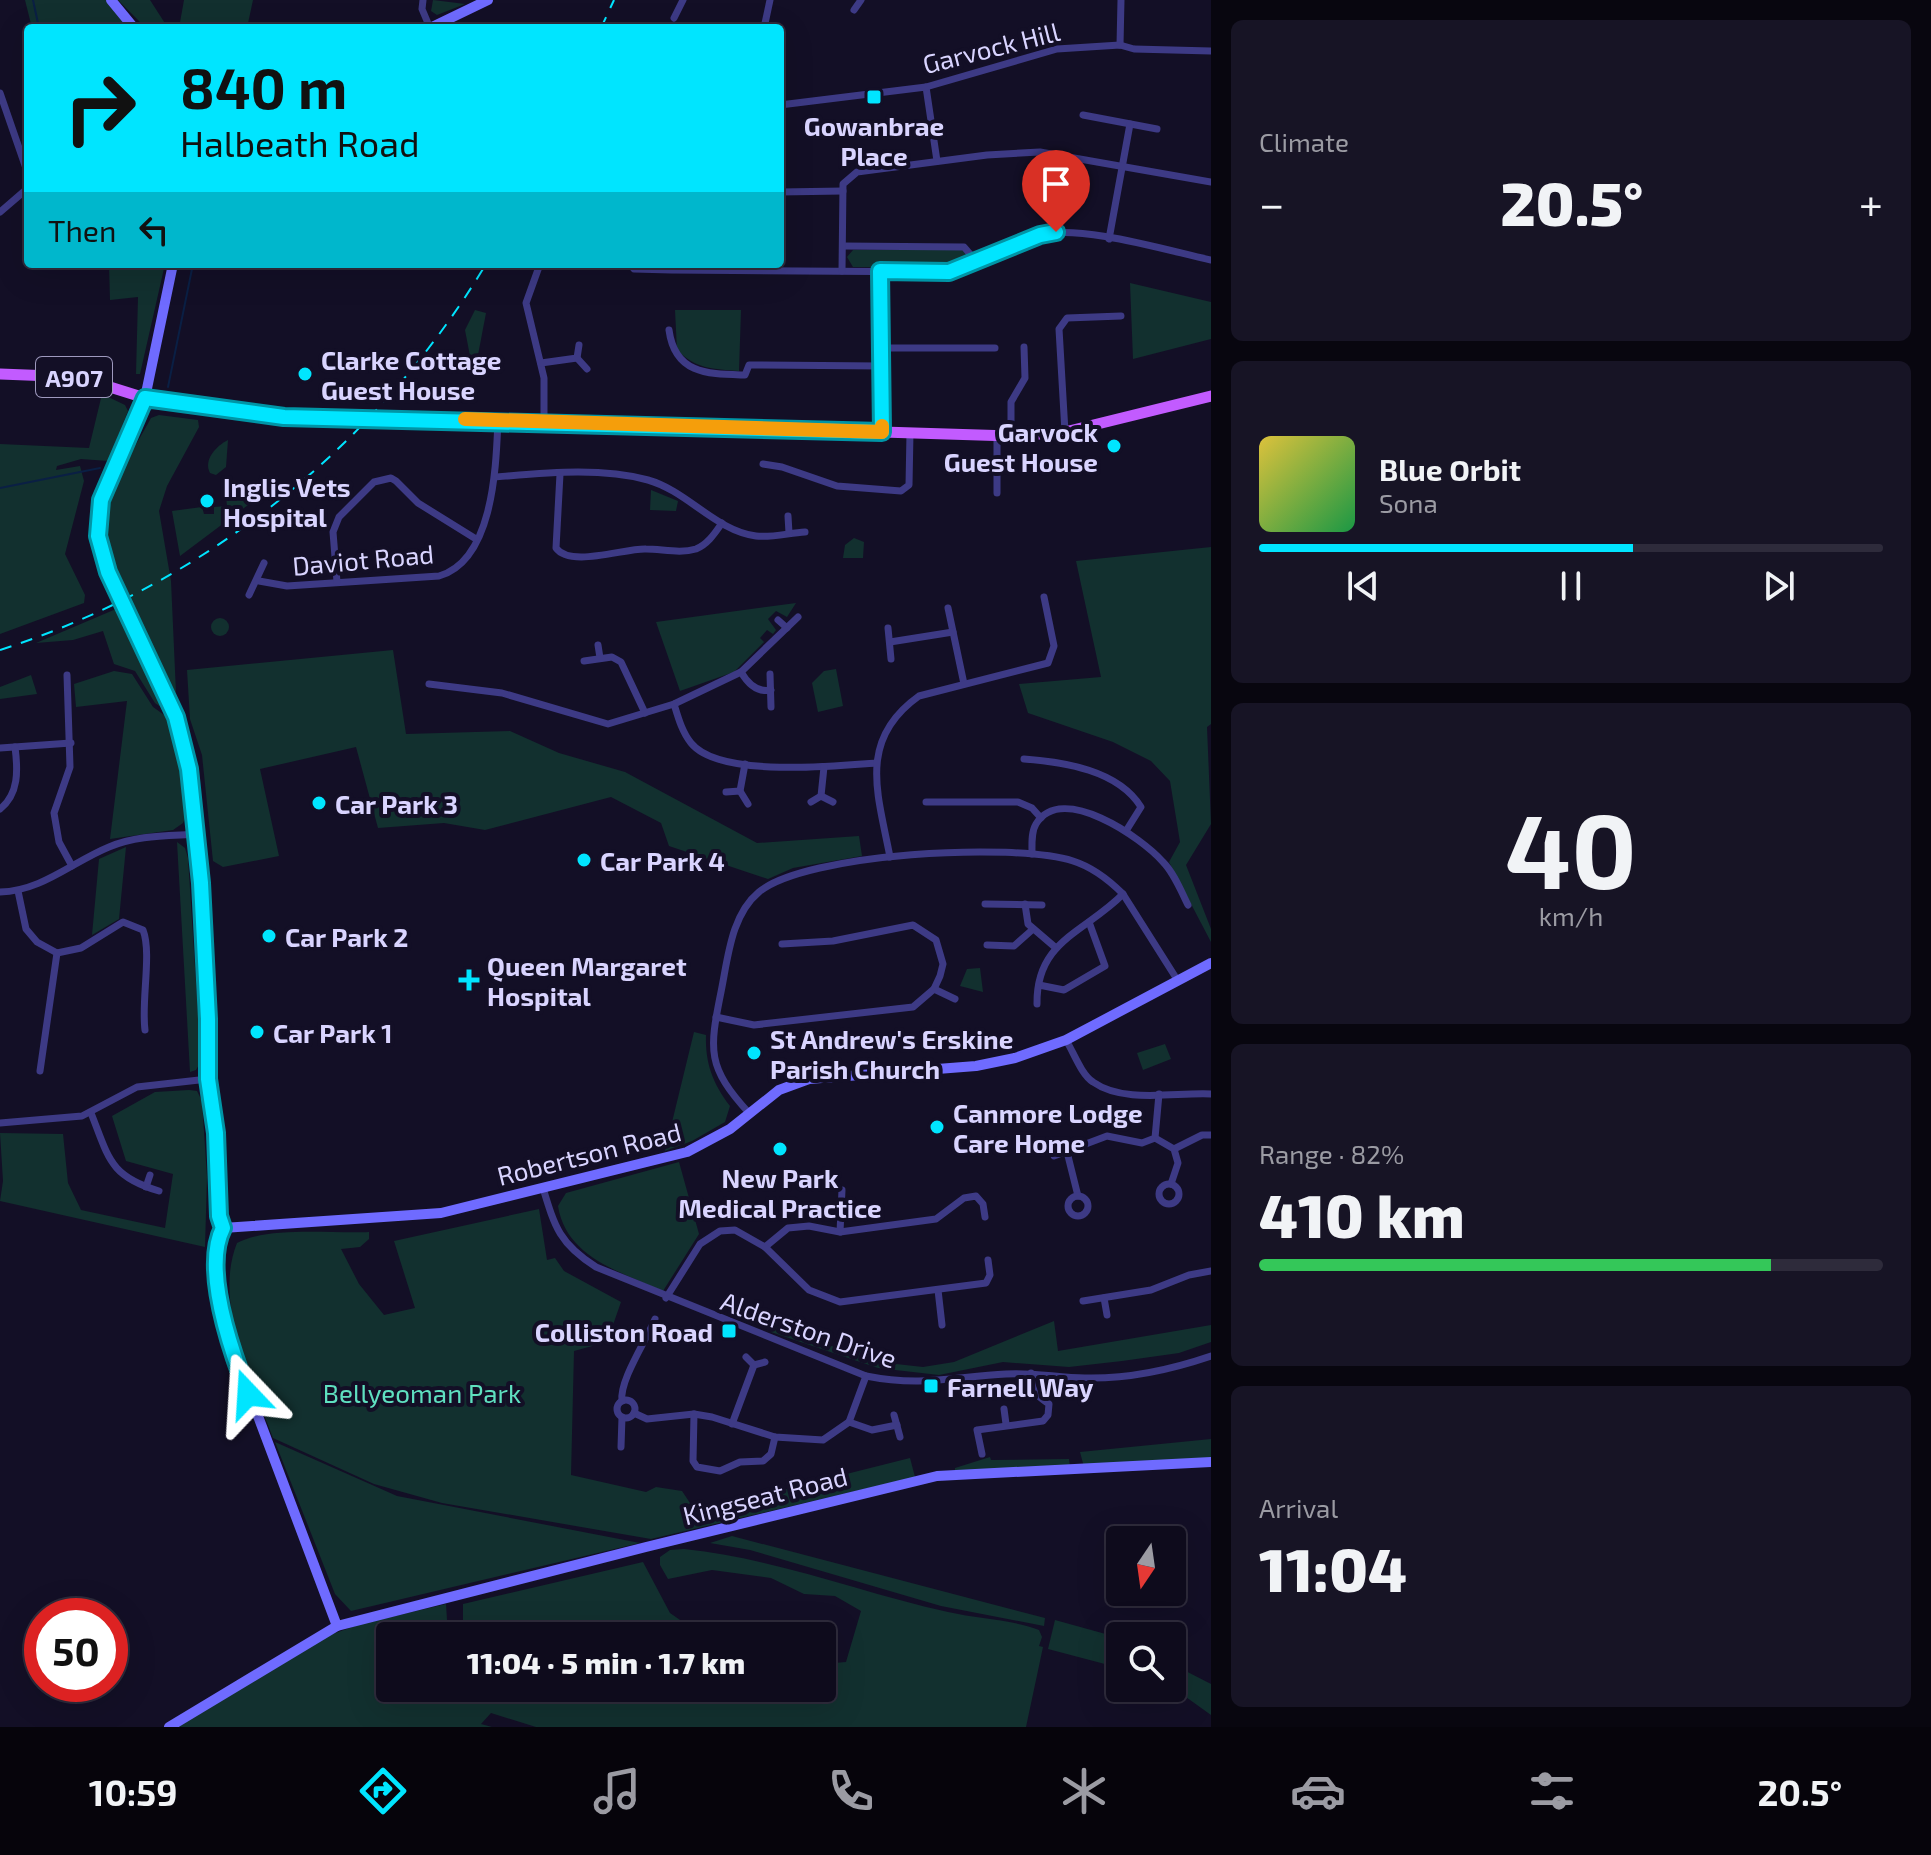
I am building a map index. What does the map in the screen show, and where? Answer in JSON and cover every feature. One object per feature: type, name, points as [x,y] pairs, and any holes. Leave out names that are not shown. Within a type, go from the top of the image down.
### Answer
[{"type":"main road","name":"A907","points":[[0,374],[78,377],[145,398],[284,417],[544,421],[997,436],[1065,432],[1211,396]]},
{"type":"street","points":[[111,0],[131,24]]},
{"type":"street","points":[[423,0],[422,9],[428,24]]},
{"type":"street","points":[[438,24],[488,0]]},
{"type":"street","points":[[674,18],[683,0]]},
{"type":"street","points":[[765,24],[770,0]]},
{"type":"street","points":[[854,10],[861,0]]},
{"type":"street","points":[[1120,45],[1121,0]]},
{"type":"street","name":"Garvock Hill","points":[[784,105],[926,87],[1047,51],[1120,45],[1134,49],[1211,51]]},
{"type":"street","points":[[926,87],[937,161]]},
{"type":"street","points":[[0,93],[24,162]]},
{"type":"street","points":[[1083,115],[1157,129]]},
{"type":"street","points":[[1109,239],[1130,124]]},
{"type":"street","points":[[842,271],[843,191],[847,177],[857,172],[1040,152],[1211,182]]},
{"type":"street","points":[[0,212],[24,191]]},
{"type":"street","points":[[784,192],[843,191]]},
{"type":"street","points":[[668,268],[949,272],[1049,233],[1109,239],[1211,260]]},
{"type":"street","points":[[843,246],[964,247],[977,262]]},
{"type":"street","points":[[172,268],[145,398],[101,500],[98,536],[108,572],[176,717],[189,769],[197,834],[208,1019],[208,1079],[216,1133],[219,1216],[223,1228],[216,1255],[222,1308],[232,1347],[337,1626]]},
{"type":"street","points":[[539,268],[526,303],[541,363],[544,421]]},
{"type":"street","points":[[628,277],[632,268]]},
{"type":"street","points":[[880,271],[882,432]]},
{"type":"street","points":[[1065,432],[1062,322],[1067,318],[1121,316]]},
{"type":"street","points":[[669,330],[671,348],[689,366],[704,373],[745,375],[749,365],[881,366]]},
{"type":"street","points":[[577,358],[579,345]]},
{"type":"street","points":[[1011,436],[1011,402],[1025,378],[1024,347]]},
{"type":"street","points":[[881,348],[995,348]]},
{"type":"street","points":[[541,363],[577,358]]},
{"type":"street","points":[[577,358],[587,369]]},
{"type":"street","name":"Daviot Road","points":[[259,581],[287,586],[446,574],[457,567],[476,539],[489,509],[495,477],[498,420]]},
{"type":"street","points":[[763,464],[782,467],[837,486],[901,491],[909,485],[910,433]]},
{"type":"street","points":[[997,436],[997,493]]},
{"type":"street","points":[[495,477],[560,474],[646,480],[683,495],[722,523],[757,536],[805,532]]},
{"type":"street","points":[[560,474],[556,548],[563,554],[599,556],[644,549],[694,550],[709,540],[722,523]]},
{"type":"street","points":[[337,582],[333,532],[339,517],[374,482],[391,478],[418,503],[476,539]]},
{"type":"street","points":[[788,516],[789,533]]},
{"type":"street","name":"Daviot Road","points":[[249,595],[259,581],[264,563]]},
{"type":"street","points":[[890,857],[876,784],[876,763],[885,731],[906,705],[919,696],[1039,668],[1048,663],[1054,646],[1044,597]]},
{"type":"street","points":[[948,608],[964,684]]},
{"type":"street","points":[[429,684],[502,693],[608,724],[674,704],[741,672],[798,617]]},
{"type":"street","points":[[778,620],[787,628]]},
{"type":"street","points":[[888,628],[891,659]]},
{"type":"street","points":[[890,642],[953,632]]},
{"type":"street","points":[[598,645],[600,658]]},
{"type":"street","points":[[584,661],[612,657],[621,662],[645,713]]},
{"type":"street","points":[[741,672],[748,684],[764,691],[771,690]]},
{"type":"street","points":[[770,674],[771,707]]},
{"type":"street","points":[[67,675],[70,767],[54,813],[59,842],[72,866]]},
{"type":"street","points":[[674,704],[691,745],[714,758],[745,764],[824,767],[876,763]]},
{"type":"street","points":[[0,748],[71,743]]},
{"type":"street","points":[[0,809],[14,789],[18,769],[15,747]]},
{"type":"street","points":[[1024,759],[1078,767],[1134,795],[1141,807],[1126,831]]},
{"type":"street","points":[[745,764],[740,791],[748,804]]},
{"type":"street","points":[[821,796],[824,767]]},
{"type":"street","points":[[726,792],[740,791]]},
{"type":"street","points":[[811,802],[821,796]]},
{"type":"street","points":[[821,796],[833,802]]},
{"type":"street","points":[[926,802],[1018,802],[1032,808],[1041,818]]},
{"type":"street","points":[[1032,854],[1033,832],[1041,818],[1050,811],[1078,810],[1126,831],[1165,863],[1188,905]]},
{"type":"street","points":[[0,892],[18,891],[128,840],[197,834]]},
{"type":"street","points":[[749,1113],[724,1086],[715,1066],[716,1017],[741,912],[759,892],[789,875],[890,857],[965,850],[1032,854],[1075,862],[1112,883],[1123,894],[1178,981]]},
{"type":"street","points":[[18,891],[26,929],[37,942],[57,953],[81,948],[123,922],[137,925],[143,930],[147,945],[145,1030]]},
{"type":"street","points":[[1037,1004],[1043,966],[1056,948],[1072,931],[1089,922],[1123,894]]},
{"type":"street","points":[[985,904],[1042,905]]},
{"type":"street","points":[[1025,904],[1032,930],[1056,948]]},
{"type":"street","points":[[1039,985],[1064,990],[1105,966],[1089,922]]},
{"type":"street","points":[[716,1017],[754,1025],[913,1007],[934,989],[943,964],[941,950],[930,934],[913,925],[833,941],[782,944]]},
{"type":"street","points":[[987,945],[1014,946],[1032,930]]},
{"type":"street","points":[[40,1071],[57,953]]},
{"type":"street","name":"Robertson Road","points":[[223,1228],[441,1213],[687,1152],[730,1129],[779,1090],[809,1079],[976,1066],[1066,1040],[1211,963]]},
{"type":"street","points":[[934,989],[955,999]]},
{"type":"street","points":[[132,1013],[143,1013]]},
{"type":"street","points":[[1066,1040],[1092,1082],[1130,1093],[1211,1094]]},
{"type":"street","points":[[31,1055],[42,1057]]},
{"type":"street","points":[[0,1123],[59,1120],[91,1113],[137,1087],[208,1079]]},
{"type":"street","points":[[1155,1138],[1159,1094]]},
{"type":"street","points":[[91,1113],[114,1169],[132,1183],[159,1191]]},
{"type":"street","points":[[1174,1149],[1202,1135],[1211,1135]]},
{"type":"street","points":[[1054,1156],[1107,1136],[1142,1143],[1155,1138]]},
{"type":"street","points":[[1155,1138],[1174,1149],[1178,1163],[1171,1184]]},
{"type":"street","points":[[1067,1152],[1078,1196]]},
{"type":"street","points":[[146,1187],[150,1175]]},
{"type":"street","name":"Alderston Drive","points":[[543,1188],[554,1225],[569,1250],[596,1267],[666,1298],[866,1376],[899,1382],[940,1383],[1031,1373],[1116,1377],[1148,1374],[1211,1356]]},
{"type":"street","points":[[840,1232],[842,1190]]},
{"type":"street","points":[[765,1247],[788,1228],[809,1226],[840,1232],[936,1219],[964,1198],[976,1196],[983,1204],[985,1217]]},
{"type":"street","points":[[666,1298],[709,1236],[735,1230],[765,1247],[809,1290],[840,1302],[986,1283],[990,1275],[988,1260]]},
{"type":"street","points":[[1083,1301],[1151,1290],[1189,1275],[1211,1271]]},
{"type":"street","points":[[938,1290],[942,1325]]},
{"type":"street","points":[[1104,1298],[1107,1315]]},
{"type":"street","points":[[621,1447],[622,1417],[617,1407],[622,1401],[624,1377],[655,1319]]},
{"type":"street","points":[[648,1336],[661,1340]]},
{"type":"street","points":[[746,1357],[754,1365]]},
{"type":"street","points":[[754,1365],[765,1362]]},
{"type":"street","points":[[732,1424],[754,1365]]},
{"type":"street","points":[[982,1454],[977,1430],[1043,1421],[1048,1415],[1049,1404],[1036,1396],[1031,1386],[1031,1373]]},
{"type":"street","points":[[622,1417],[634,1413],[647,1419],[694,1414],[775,1437],[823,1440],[849,1422],[866,1376]]},
{"type":"street","points":[[622,1401],[632,1402],[634,1413]]},
{"type":"street","points":[[1004,1409],[1006,1424]]},
{"type":"street","points":[[694,1414],[693,1461],[697,1467],[708,1471],[763,1461],[771,1454],[775,1437]]},
{"type":"street","points":[[894,1415],[900,1437]]},
{"type":"street","points":[[849,1422],[872,1430],[897,1425]]},
{"type":"street","name":"Kingseat Road","points":[[169,1727],[337,1626],[651,1546],[937,1476],[1211,1462]]},
{"type":"green space","points":[[25,0],[112,0],[131,24],[31,24]]},
{"type":"green space","points":[[118,0],[150,0],[165,24],[142,24]]},
{"type":"green space","points":[[184,0],[253,0],[248,24],[180,24]]},
{"type":"green space","points":[[433,0],[465,4],[437,15],[431,11]]},
{"type":"green space","points":[[853,250],[966,250],[970,256],[965,263],[947,268],[853,267],[847,257]]},
{"type":"green space","points":[[109,268],[164,268],[140,374],[136,374],[138,297],[110,300]]},
{"type":"green space","points":[[1130,283],[1211,302],[1211,339],[1133,359]]},
{"type":"green space","points":[[475,310],[486,313],[478,355],[470,356],[465,330]]},
{"type":"green space","points":[[675,310],[741,310],[739,371],[698,364],[677,350]]},
{"type":"green space","points":[[102,394],[125,405],[128,411],[108,461],[81,459],[57,466],[56,470],[80,466],[84,481],[65,554],[85,595],[84,603],[0,634],[0,444],[89,448]]},
{"type":"green space","points":[[159,415],[198,420],[199,427],[167,486],[159,511],[171,581],[176,693],[115,574],[107,531],[109,511],[121,474],[151,418]]},
{"type":"green space","points":[[228,440],[226,467],[216,475],[210,473],[208,463],[212,454]]},
{"type":"green space","points":[[225,487],[245,494],[252,502],[180,556],[172,511],[202,507],[204,514],[214,514],[214,507],[227,506]]},
{"type":"green space","points":[[651,490],[678,501],[676,511],[650,510]]},
{"type":"green space","points":[[854,538],[864,542],[863,558],[843,558],[845,545]]},
{"type":"green space","points":[[1211,547],[1211,724],[1207,727],[1211,824],[1186,865],[1211,929],[1211,942],[1169,862],[1180,842],[1170,781],[1151,761],[1113,742],[1028,713],[1019,684],[1101,677],[1076,561]]},
{"type":"green space","points":[[796,603],[787,617],[776,611],[768,619],[776,630],[773,634],[767,630],[760,638],[764,642],[734,672],[680,691],[656,622]]},
{"type":"green space","points":[[116,609],[165,710],[155,703],[135,671],[114,664],[103,631],[73,640],[36,643]]},
{"type":"green space","points":[[216,618],[224,618],[229,627],[227,634],[216,636],[211,631],[211,623]]},
{"type":"green space","points":[[393,650],[406,734],[510,731],[559,753],[625,772],[757,843],[859,836],[862,856],[793,868],[768,879],[669,846],[661,823],[611,797],[485,830],[444,823],[378,828],[356,747],[260,769],[279,856],[223,867],[213,861],[202,755],[190,719],[187,670]]},
{"type":"green space","points":[[836,669],[843,706],[818,712],[812,683],[824,671]]},
{"type":"green space","points":[[114,671],[132,674],[153,707],[167,717],[184,776],[186,816],[183,823],[173,830],[110,839],[127,701],[76,707],[74,684]]},
{"type":"green space","points":[[31,675],[37,694],[0,699],[0,687]]},
{"type":"green space","points":[[177,842],[185,848],[188,858],[201,1061],[196,1070],[190,1072]]},
{"type":"green space","points":[[126,847],[119,919],[92,935],[99,859]]},
{"type":"green space","points":[[980,968],[983,992],[960,986],[967,969]]},
{"type":"green space","points":[[694,1032],[706,1035],[711,1073],[730,1106],[725,1122],[692,1141],[665,1151]]},
{"type":"green space","points":[[1165,1044],[1171,1059],[1143,1070],[1137,1053]]},
{"type":"green space","points":[[197,1091],[202,1101],[207,1177],[205,1247],[0,1201],[3,1181],[0,1133],[63,1134],[68,1183],[81,1210],[165,1228],[173,1174],[126,1161],[112,1116],[155,1092]]},
{"type":"green space","points":[[679,1162],[699,1234],[663,1291],[597,1260],[583,1250],[563,1224],[558,1206],[566,1193]]},
{"type":"green space","name":"Bellyeoman Park","points":[[539,1209],[547,1260],[555,1258],[564,1271],[621,1302],[607,1342],[574,1351],[571,1475],[646,1492],[656,1487],[682,1491],[692,1506],[712,1508],[910,1458],[915,1477],[651,1539],[442,1503],[374,1484],[273,1438],[246,1367],[232,1316],[231,1266],[237,1243],[266,1234],[369,1232],[369,1239],[360,1247],[341,1249],[359,1284],[384,1315],[415,1308],[394,1241]]},
{"type":"green space","points":[[1054,1321],[1058,1351],[1211,1325],[1211,1342],[1179,1353],[1122,1361],[1069,1367],[1003,1362],[939,1375],[878,1368],[771,1332],[777,1326],[829,1346],[857,1348],[896,1364],[923,1367],[954,1362]]},
{"type":"green space","points":[[1211,1439],[1211,1458],[1084,1467],[1080,1452]]},
{"type":"green space","points":[[275,1442],[397,1496],[640,1543],[351,1611],[335,1594]]},
{"type":"green space","points":[[990,1457],[991,1460],[1069,1459],[1070,1467],[955,1471],[955,1468]]},
{"type":"green space","points":[[732,1536],[1045,1618],[1044,1626],[941,1606],[750,1550],[710,1543]]},
{"type":"green space","points":[[684,1549],[752,1560],[915,1604],[1039,1630],[1042,1637],[1039,1646],[1043,1647],[1026,1727],[536,1727],[491,1713],[481,1724],[492,1727],[177,1727],[324,1637],[361,1624],[446,1604],[447,1622],[376,1622],[376,1702],[836,1702],[836,1663],[846,1662],[861,1611],[835,1596],[804,1594],[771,1578],[712,1570],[668,1579],[660,1565],[660,1557],[670,1550]]},
{"type":"green space","points":[[643,1562],[670,1613],[683,1622],[463,1622],[463,1604]]},
{"type":"green space","points":[[1055,1620],[1106,1634],[1106,1664],[1048,1649]]},
{"type":"green space","points":[[1186,1671],[1211,1684],[1211,1715],[1186,1697]]},
{"type":"waterway","points":[[33,0],[38,24]]},
{"type":"waterway","points":[[168,387],[192,268]]},
{"type":"waterway","points":[[0,488],[100,468]]},
{"type":"railway","points":[[603,24],[614,0]]},
{"type":"railway","points":[[0,650],[75,622],[146,588],[214,548],[278,501],[337,449],[392,392],[442,330],[483,268]]},
{"type":"slow traffic","points":[[465,419],[882,432],[882,426]]},
{"type":"place","name":"Gowanbrae Place","points":[[874,97]]},
{"type":"place","name":"Clarke Cottage Guest House","points":[[305,374]]},
{"type":"place","name":"Garvock Guest House","points":[[1114,446]]},
{"type":"place","name":"Inglis Vets Hospital","points":[[207,501]]},
{"type":"place","name":"Car Park 3","points":[[319,803]]},
{"type":"place","name":"Car Park 4","points":[[584,860]]},
{"type":"place","name":"Car Park 2","points":[[269,936]]},
{"type":"place","name":"Queen Margaret Hospital","points":[[469,980]]},
{"type":"place","name":"Car Park 1","points":[[257,1032]]},
{"type":"place","name":"St Andrew's Erskine Parish Church","points":[[754,1053]]},
{"type":"place","name":"Canmore Lodge Care Home","points":[[937,1127]]},
{"type":"place","name":"New Park Medical Practice","points":[[780,1149]]},
{"type":"place","name":"Colliston Road","points":[[729,1331]]},
{"type":"place","name":"Farnell Way","points":[[931,1386]]},
{"type":"route","points":[[248,1394],[227,1330],[218,1284],[217,1239],[223,1228],[219,1216],[216,1133],[208,1079],[210,1063],[201,883],[192,785],[176,717],[108,572],[98,536],[101,500],[145,398],[284,417],[469,419],[882,432],[880,271],[949,272],[1040,235],[1056,232]]}]
